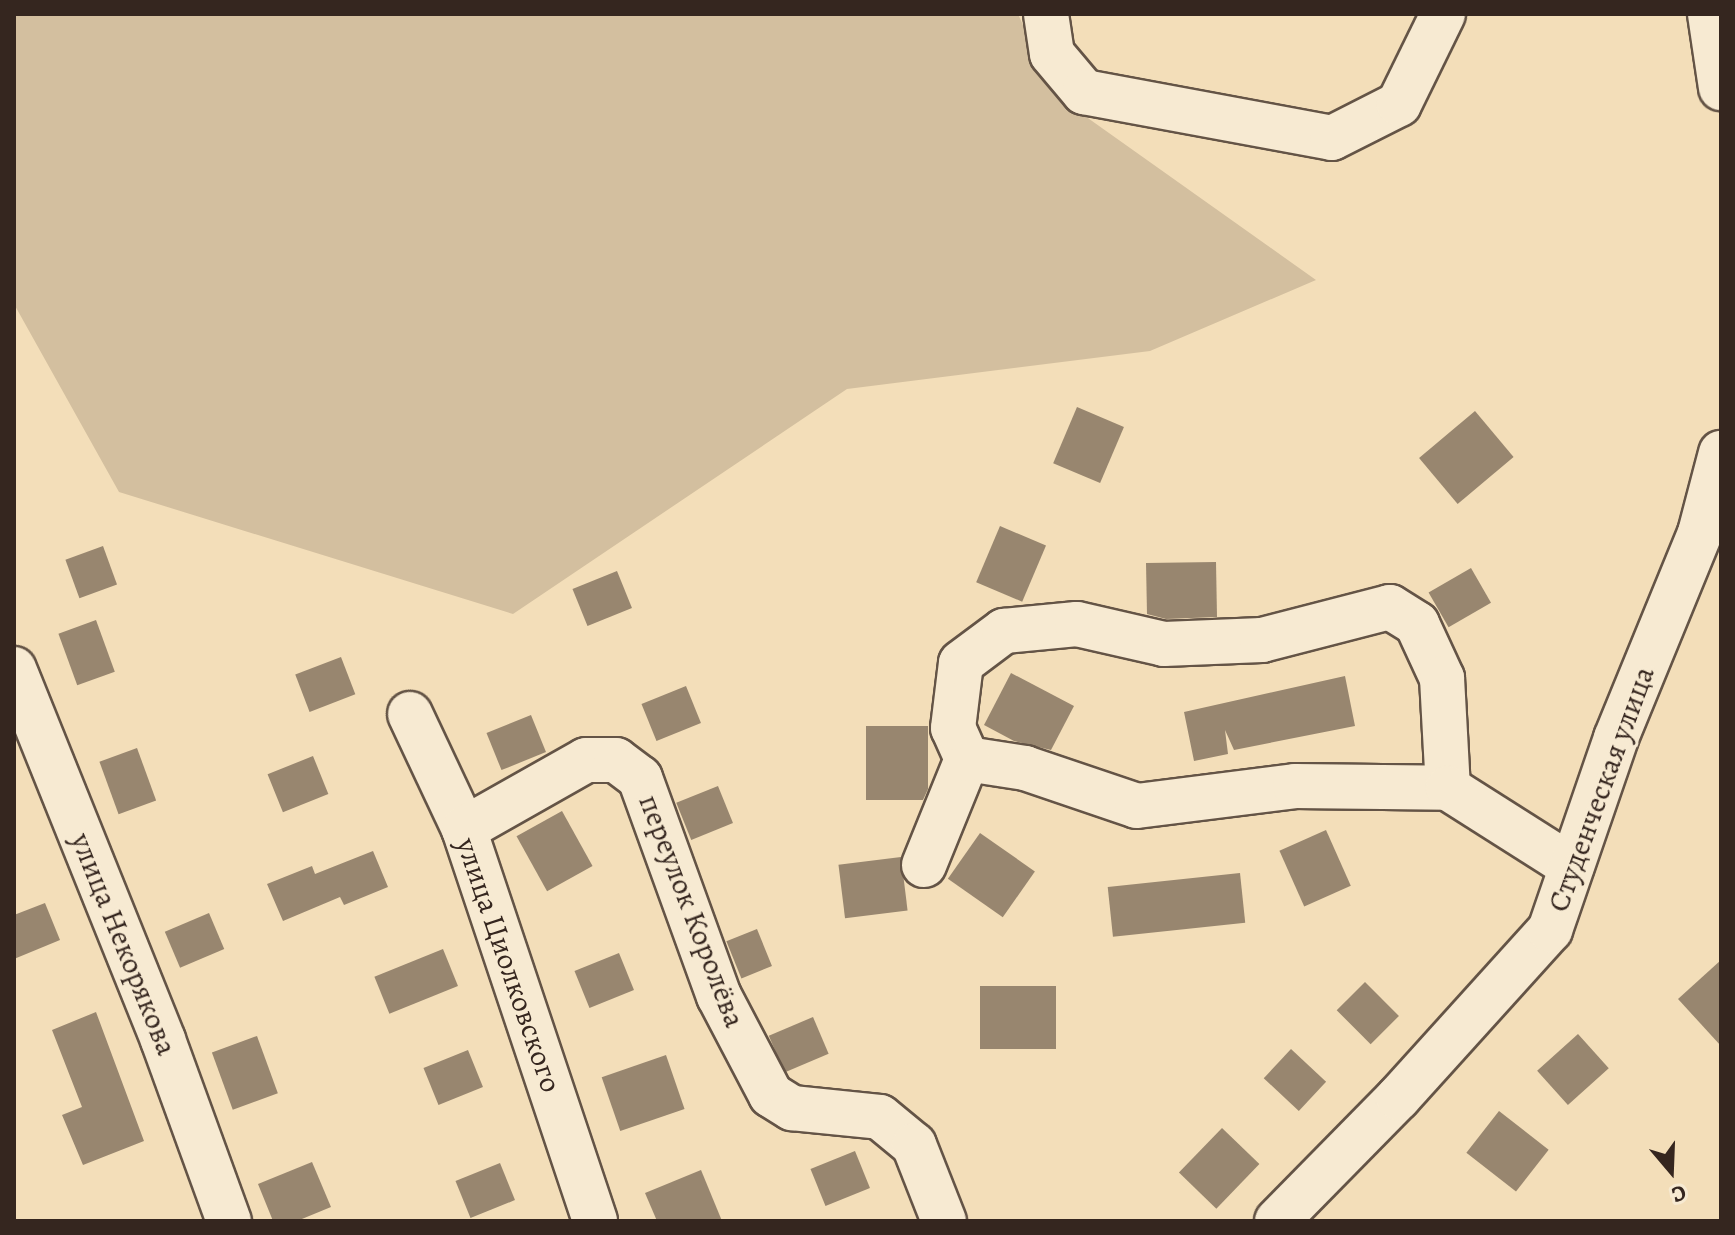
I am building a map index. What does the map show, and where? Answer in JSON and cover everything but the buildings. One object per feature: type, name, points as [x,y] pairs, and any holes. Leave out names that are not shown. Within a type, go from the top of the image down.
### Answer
[{"type":"street","points":[[1046,14],[1052,54],[1084,92],[1332,138],[1399,104],[1443,14]]},
{"type":"street","points":[[1710,14],[1721,88]]},
{"type":"street","name":"Студенческая улица","points":[[1277,1221],[1398,1098],[1550,930],[1616,738],[1700,533],[1721,453]]},
{"type":"street","points":[[924,865],[967,759],[953,728],[961,663],[1004,631],[1077,624],[1164,644],[1262,640],[1390,607],[1417,624],[1442,678],[1448,788]]},
{"type":"street","name":"улица Некорякова","points":[[14,669],[163,1040],[229,1221]]},
{"type":"street","name":"улица Циолковского","points":[[410,714],[464,829],[595,1221]]},
{"type":"street","points":[[967,759],[1025,768],[1137,806],[1295,786],[1448,788],[1571,866]]},
{"type":"street","name":"переулок Королёва","points":[[464,829],[586,760],[616,760],[640,778],[719,996],[771,1095],[792,1108],[880,1117],[914,1145],[944,1221]]},
{"type":"shaded area","points":[[14,14],[1018,14],[1054,94],[1316,280],[1150,351],[847,389],[513,614],[119,492],[14,304]]}]
